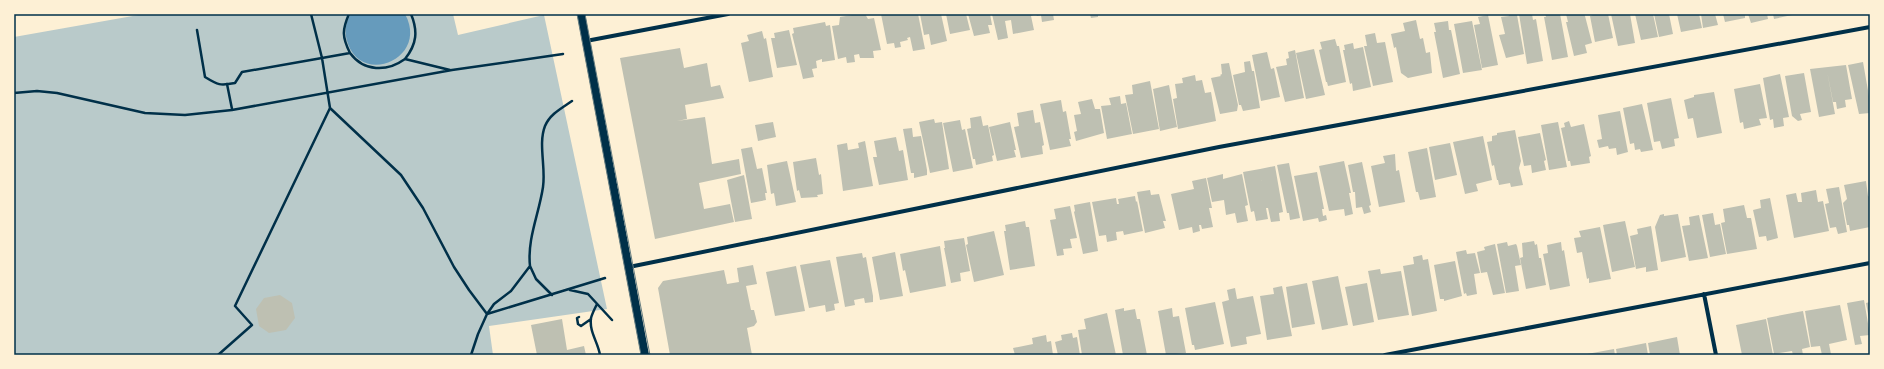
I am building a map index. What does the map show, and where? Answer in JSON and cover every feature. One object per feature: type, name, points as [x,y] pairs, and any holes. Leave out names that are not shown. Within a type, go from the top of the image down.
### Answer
[{"type":"main road","points":[[581,14],[645,355]]},
{"type":"street","points":[[586,41],[728,14]]},
{"type":"street","points":[[629,267],[1211,149],[1870,27]]},
{"type":"street","points":[[1385,355],[1870,263]]},
{"type":"street","points":[[1704,294],[1716,355]]},
{"type":"path","points":[[218,355],[252,325],[235,306],[330,108],[329,94],[322,58],[311,14]]},
{"type":"path","points":[[349,14],[344,26],[344,41],[350,53],[362,65],[378,68],[397,65],[412,51],[416,38],[416,25],[411,14]]},
{"type":"path","points":[[197,30],[205,77],[218,85],[235,83],[242,72],[350,53]]},
{"type":"path","points":[[14,94],[36,91],[57,93],[146,113],[185,116],[329,94],[452,70],[563,54]]},
{"type":"path","points":[[405,59],[452,70]]},
{"type":"path","points":[[227,84],[232,110]]},
{"type":"path","points":[[552,295],[536,279],[530,266],[529,253],[544,186],[542,139],[544,127],[550,116],[572,101]]},
{"type":"path","points":[[330,108],[401,175],[423,208],[454,267],[469,290],[488,314]]},
{"type":"path","points":[[472,355],[478,334],[494,304],[511,291],[530,266]]},
{"type":"path","points":[[488,314],[605,278]]},
{"type":"path","points":[[569,290],[588,294],[612,320]]},
{"type":"path","points":[[597,304],[591,318],[592,333],[599,347],[600,355]]},
{"type":"path","points":[[579,317],[576,318],[577,322],[581,326],[591,318]]},
{"type":"shaded area","points":[[144,14],[453,14],[458,35],[544,15],[607,309],[489,326],[493,355],[14,355],[14,37]]},
{"type":"water","points":[[351,14],[405,14],[410,30],[408,43],[401,54],[391,61],[379,65],[367,63],[356,57],[348,44],[346,36],[346,25]]},
{"type":"building","points":[[865,14],[868,19],[874,18],[881,50],[873,51],[874,58],[860,58],[859,54],[854,55],[855,62],[847,63],[846,57],[838,59],[832,26],[839,25],[840,17]]},
{"type":"building","points":[[881,14],[918,14],[925,49],[913,51],[910,37],[907,38],[908,40],[900,42],[901,47],[895,48],[894,43],[887,44]]},
{"type":"building","points":[[920,14],[941,14],[947,41],[931,45],[929,34],[924,35]]},
{"type":"building","points":[[946,14],[966,14],[970,30],[950,34]]},
{"type":"building","points":[[968,14],[990,14],[992,25],[988,25],[990,33],[974,36]]},
{"type":"building","points":[[992,14],[1036,14],[1031,16],[1034,30],[1013,34],[1011,20],[1005,21],[1008,38],[998,40]]},
{"type":"building","points":[[1036,14],[1053,14],[1054,20],[1042,22],[1041,15],[1037,16]]},
{"type":"building","points":[[1090,14],[1098,14],[1098,17],[1091,18]]},
{"type":"building","points":[[1508,14],[1517,15],[1524,54],[1506,58],[1499,35],[1505,34],[1501,17],[1509,16]]},
{"type":"building","points":[[1519,14],[1532,14],[1533,20],[1536,19],[1543,61],[1527,64]]},
{"type":"building","points":[[1545,14],[1560,14],[1568,57],[1552,60],[1544,17],[1546,17]]},
{"type":"building","points":[[1566,14],[1584,14],[1592,43],[1585,45],[1587,53],[1574,56],[1566,22],[1568,22]]},
{"type":"building","points":[[1593,14],[1608,14],[1613,38],[1595,42],[1590,16]]},
{"type":"building","points":[[1611,14],[1630,14],[1635,43],[1618,46]]},
{"type":"building","points":[[1635,14],[1653,14],[1658,37],[1641,40]]},
{"type":"building","points":[[1654,14],[1669,14],[1673,34],[1659,37]]},
{"type":"building","points":[[1677,14],[1699,14],[1702,28],[1681,32]]},
{"type":"building","points":[[1701,14],[1715,14],[1718,25],[1703,28]]},
{"type":"building","points":[[1723,14],[1745,14],[1745,18],[1725,22]]},
{"type":"building","points":[[1748,14],[1767,14],[1768,19],[1751,23]]},
{"type":"building","points":[[1773,14],[1792,14],[1792,15],[1774,19]]},
{"type":"building","points":[[1488,15],[1498,65],[1482,68],[1474,25],[1480,24],[1478,17]]},
{"type":"building","points":[[1416,20],[1420,39],[1423,38],[1426,53],[1430,52],[1432,73],[1408,78],[1401,73],[1396,47],[1394,48],[1391,34],[1405,31],[1403,23]]},
{"type":"building","points":[[1448,21],[1460,74],[1443,78],[1434,32],[1436,32],[1434,23]]},
{"type":"building","points":[[1472,21],[1482,70],[1463,73],[1454,24]]},
{"type":"building","points":[[825,22],[826,26],[830,25],[835,60],[822,62],[822,59],[816,61],[817,68],[812,69],[814,77],[803,79],[792,34],[794,33],[793,28]]},
{"type":"building","points":[[789,30],[797,65],[777,68],[771,38],[775,38],[774,33]]},
{"type":"building","points":[[762,31],[764,39],[766,38],[773,77],[749,82],[741,43],[749,41],[747,35]]},
{"type":"building","points":[[1375,33],[1377,43],[1385,42],[1393,82],[1373,86],[1364,46],[1367,46],[1365,35]]},
{"type":"building","points":[[1335,39],[1337,46],[1339,46],[1346,82],[1328,86],[1319,50],[1322,49],[1320,42]]},
{"type":"building","points":[[1353,43],[1354,49],[1363,47],[1371,87],[1353,91],[1352,83],[1350,84],[1343,50],[1345,50],[1344,45]]},
{"type":"building","points":[[680,48],[684,68],[707,63],[711,87],[720,85],[724,98],[685,105],[687,119],[677,121],[705,117],[712,164],[739,159],[741,174],[699,183],[704,209],[730,204],[734,222],[655,239],[620,58]]},
{"type":"building","points":[[1314,49],[1325,95],[1306,99],[1296,53]]},
{"type":"building","points":[[1295,50],[1304,98],[1285,102],[1276,67],[1287,65],[1286,59],[1289,58],[1288,52]]},
{"type":"building","points":[[1267,52],[1271,69],[1274,68],[1280,97],[1261,101],[1252,55]]},
{"type":"building","points":[[1250,61],[1252,71],[1254,71],[1260,108],[1243,111],[1241,105],[1239,105],[1233,75],[1245,72],[1244,62]]},
{"type":"building","points":[[1863,62],[1870,102],[1870,113],[1859,114],[1848,65]]},
{"type":"building","points":[[1229,63],[1238,105],[1237,111],[1220,114],[1211,78],[1221,76],[1221,64]]},
{"type":"building","points":[[1846,65],[1852,99],[1845,100],[1846,107],[1837,109],[1836,102],[1833,102],[1827,71],[1835,114],[1819,117],[1810,69]]},
{"type":"building","points":[[1804,73],[1811,112],[1800,114],[1802,120],[1798,121],[1792,116],[1785,76]]},
{"type":"building","points":[[1780,74],[1789,117],[1783,118],[1784,126],[1774,128],[1773,119],[1770,120],[1763,78]]},
{"type":"building","points":[[1195,75],[1196,81],[1202,80],[1205,93],[1211,92],[1216,121],[1178,129],[1173,99],[1177,98],[1175,84],[1183,83],[1182,78]]},
{"type":"building","points":[[1150,81],[1159,129],[1133,134],[1125,95],[1133,94],[1132,85]]},
{"type":"building","points":[[1760,84],[1767,118],[1759,119],[1761,125],[1744,129],[1743,122],[1740,123],[1734,89]]},
{"type":"building","points":[[1169,85],[1177,127],[1160,131],[1153,89]]},
{"type":"building","points":[[1714,92],[1722,133],[1697,138],[1693,118],[1688,119],[1684,100],[1694,97],[1694,95]]},
{"type":"building","points":[[1120,96],[1121,104],[1126,103],[1132,134],[1107,139],[1101,106],[1111,105],[1109,98]]},
{"type":"building","points":[[1671,98],[1679,138],[1674,139],[1675,146],[1662,149],[1660,141],[1654,142],[1647,103]]},
{"type":"building","points":[[1092,99],[1095,109],[1100,109],[1104,133],[1076,141],[1074,132],[1077,131],[1074,115],[1081,114],[1078,102]]},
{"type":"building","points":[[1061,100],[1063,112],[1066,111],[1071,146],[1050,150],[1040,104]]},
{"type":"building","points":[[1642,104],[1653,150],[1641,152],[1640,149],[1635,150],[1634,143],[1630,144],[1623,108]]},
{"type":"building","points":[[1033,110],[1035,123],[1040,122],[1044,145],[1042,146],[1043,154],[1021,158],[1014,127],[1019,126],[1017,113]]},
{"type":"building","points":[[1620,111],[1628,152],[1617,155],[1616,148],[1609,149],[1608,146],[1599,148],[1597,140],[1602,139],[1598,115]]},
{"type":"building","points":[[981,116],[983,126],[988,125],[994,155],[992,156],[993,161],[976,165],[975,159],[973,159],[967,129],[971,128],[970,118]]},
{"type":"building","points":[[934,119],[935,123],[942,122],[949,169],[930,173],[919,122]]},
{"type":"building","points":[[960,120],[962,130],[965,129],[973,168],[953,172],[943,123]]},
{"type":"building","points":[[1569,121],[1571,127],[1584,124],[1591,156],[1589,157],[1590,163],[1571,166],[1570,161],[1568,161],[1561,128],[1565,127],[1564,123]]},
{"type":"building","points":[[773,122],[776,137],[758,141],[755,125]]},
{"type":"building","points":[[1010,122],[1016,157],[997,161],[989,127]]},
{"type":"building","points":[[1558,122],[1567,167],[1549,170],[1541,125]]},
{"type":"building","points":[[912,128],[913,137],[921,136],[927,170],[927,175],[914,178],[914,173],[911,173],[903,129]]},
{"type":"building","points":[[1515,130],[1521,161],[1519,168],[1523,185],[1511,187],[1510,183],[1499,185],[1494,165],[1492,166],[1487,142],[1492,141],[1492,136],[1497,135],[1497,133]]},
{"type":"building","points":[[1540,133],[1546,160],[1544,161],[1546,170],[1532,173],[1531,165],[1524,166],[1518,137]]},
{"type":"building","points":[[1483,136],[1492,180],[1476,184],[1478,191],[1465,194],[1453,142]]},
{"type":"building","points":[[896,137],[899,151],[903,150],[908,180],[879,185],[873,157],[877,157],[874,141]]},
{"type":"building","points":[[865,141],[873,186],[843,191],[837,145],[847,143],[848,150],[859,148],[858,143]]},
{"type":"building","points":[[1450,143],[1457,175],[1435,180],[1429,147]]},
{"type":"building","points":[[752,147],[757,169],[762,168],[767,193],[765,193],[766,200],[751,203],[741,149]]},
{"type":"building","points":[[1427,148],[1436,197],[1420,200],[1418,192],[1416,192],[1408,152]]},
{"type":"building","points":[[1395,154],[1396,171],[1399,170],[1405,202],[1379,207],[1371,166],[1385,163],[1383,156]]},
{"type":"building","points":[[816,158],[819,175],[821,174],[823,194],[817,195],[818,197],[801,198],[799,190],[797,191],[793,162]]},
{"type":"building","points":[[787,161],[796,202],[776,206],[774,193],[771,194],[767,165]]},
{"type":"building","points":[[1344,161],[1351,193],[1349,193],[1353,214],[1345,216],[1344,209],[1329,211],[1319,166]]},
{"type":"building","points":[[1362,162],[1371,205],[1369,206],[1371,212],[1364,214],[1362,207],[1356,208],[1355,192],[1353,192],[1348,165]]},
{"type":"building","points":[[1289,163],[1300,218],[1290,220],[1289,213],[1287,213],[1277,165]]},
{"type":"building","points":[[1275,166],[1283,212],[1279,213],[1280,221],[1271,222],[1268,208],[1266,208],[1268,219],[1256,221],[1254,211],[1251,212],[1243,172]]},
{"type":"building","points":[[1317,172],[1324,209],[1322,209],[1323,216],[1326,215],[1327,220],[1319,222],[1318,218],[1303,221],[1294,176]]},
{"type":"building","points":[[1223,174],[1223,179],[1242,174],[1248,205],[1245,206],[1248,221],[1237,223],[1235,213],[1226,215],[1224,200],[1212,202],[1207,178]]},
{"type":"building","points":[[744,175],[752,219],[735,222],[727,180]]},
{"type":"building","points":[[1206,178],[1212,208],[1209,208],[1213,227],[1202,229],[1201,225],[1199,225],[1200,231],[1193,233],[1192,227],[1179,230],[1171,194],[1194,189],[1192,181]]},
{"type":"building","points":[[1866,181],[1868,196],[1870,197],[1870,227],[1850,231],[1849,225],[1847,225],[1843,203],[1847,199],[1844,185]]},
{"type":"building","points":[[1839,187],[1847,232],[1838,234],[1836,227],[1830,228],[1825,204],[1829,203],[1826,189]]},
{"type":"building","points":[[1150,190],[1151,195],[1159,194],[1166,221],[1163,221],[1165,228],[1145,233],[1137,192]]},
{"type":"building","points":[[1816,190],[1818,202],[1823,201],[1829,231],[1794,238],[1786,195],[1796,193],[1798,202],[1802,202],[1801,193]]},
{"type":"building","points":[[1135,196],[1143,231],[1124,235],[1123,231],[1116,232],[1117,240],[1107,242],[1106,235],[1099,236],[1092,202],[1116,198],[1117,204],[1119,204],[1118,199]]},
{"type":"building","points":[[1770,198],[1778,238],[1767,241],[1766,236],[1759,237],[1753,210],[1761,208],[1760,200]]},
{"type":"building","points":[[1090,202],[1098,251],[1083,254],[1074,212],[1074,205]]},
{"type":"building","points":[[1744,205],[1747,218],[1751,218],[1757,249],[1727,254],[1721,223],[1725,222],[1723,209]]},
{"type":"building","points":[[1070,206],[1077,238],[1070,239],[1072,248],[1063,249],[1064,255],[1057,256],[1050,220],[1056,219],[1054,209]]},
{"type":"building","points":[[1713,213],[1715,225],[1720,224],[1726,254],[1710,257],[1702,215]]},
{"type":"building","points":[[1664,214],[1664,216],[1678,214],[1686,257],[1661,262],[1655,227],[1660,215]]},
{"type":"building","points":[[1699,215],[1708,258],[1689,261],[1682,226],[1690,225],[1689,217]]},
{"type":"building","points":[[1025,221],[1026,227],[1029,227],[1035,266],[1010,270],[1004,231],[1006,231],[1005,225]]},
{"type":"building","points":[[1625,221],[1635,267],[1612,272],[1603,225]]},
{"type":"building","points":[[1651,226],[1658,270],[1646,272],[1646,267],[1636,269],[1630,236],[1638,234],[1637,229]]},
{"type":"building","points":[[1600,227],[1611,279],[1589,283],[1582,252],[1577,253],[1574,238],[1581,237],[1579,231]]},
{"type":"building","points":[[994,231],[1004,275],[974,282],[966,245],[968,244],[967,237]]},
{"type":"building","points":[[964,238],[970,271],[960,273],[961,281],[951,283],[944,241]]},
{"type":"building","points":[[1534,241],[1535,245],[1537,244],[1539,258],[1541,258],[1546,285],[1526,289],[1520,258],[1523,257],[1522,243]]},
{"type":"building","points":[[1507,242],[1508,246],[1516,244],[1521,265],[1515,266],[1519,291],[1506,293],[1497,244]]},
{"type":"building","points":[[1561,242],[1562,251],[1564,250],[1570,286],[1550,290],[1543,254],[1548,253],[1547,245]]},
{"type":"building","points":[[1495,244],[1505,293],[1493,295],[1487,272],[1481,273],[1477,252],[1485,250],[1484,247]]},
{"type":"building","points":[[940,246],[946,286],[910,293],[905,270],[903,271],[900,254]]},
{"type":"building","points":[[1466,250],[1467,254],[1475,253],[1480,273],[1474,274],[1477,294],[1467,296],[1466,293],[1464,294],[1456,252]]},
{"type":"building","points":[[895,252],[903,296],[880,300],[872,257]]},
{"type":"building","points":[[862,253],[863,258],[866,257],[873,302],[865,303],[864,298],[854,300],[855,305],[845,307],[836,257]]},
{"type":"building","points":[[1422,255],[1423,260],[1428,259],[1437,311],[1412,316],[1403,266],[1414,264],[1413,257]]},
{"type":"building","points":[[830,260],[839,303],[834,304],[835,310],[826,312],[825,305],[809,308],[800,265]]},
{"type":"building","points":[[1455,261],[1462,296],[1444,301],[1444,299],[1440,299],[1434,265]]},
{"type":"building","points":[[753,265],[757,284],[746,286],[751,310],[754,310],[757,322],[754,326],[747,328],[752,355],[670,355],[658,288],[663,281],[724,270],[727,284],[739,282],[737,268]]},
{"type":"building","points":[[796,266],[805,311],[775,316],[766,272]]},
{"type":"building","points":[[1380,269],[1381,274],[1401,271],[1409,315],[1378,320],[1368,271]]},
{"type":"building","points":[[1338,276],[1348,325],[1322,330],[1312,281]]},
{"type":"building","points":[[1307,283],[1315,324],[1292,328],[1286,287]]},
{"type":"building","points":[[1367,283],[1374,322],[1353,326],[1345,287]]},
{"type":"building","points":[[1282,286],[1292,336],[1267,340],[1260,296],[1274,294],[1273,288]]},
{"type":"building","points":[[1235,288],[1237,299],[1253,296],[1261,334],[1246,337],[1247,344],[1231,347],[1222,302],[1229,300],[1227,290]]},
{"type":"building","points":[[280,295],[292,303],[295,318],[286,330],[269,333],[259,326],[256,309],[264,298]]},
{"type":"building","points":[[1864,300],[1870,335],[1860,336],[1862,344],[1855,345],[1847,303]]},
{"type":"building","points":[[1215,302],[1224,344],[1195,350],[1194,345],[1192,345],[1185,308]]},
{"type":"building","points":[[1870,302],[1870,319],[1869,319],[1866,303]]},
{"type":"building","points":[[1840,305],[1847,340],[1829,344],[1831,354],[1822,355],[1820,346],[1811,347],[1805,311]]},
{"type":"building","points":[[1124,308],[1124,311],[1135,309],[1137,319],[1140,319],[1147,355],[1123,355],[1115,310]]},
{"type":"building","points":[[1172,308],[1173,317],[1179,316],[1186,353],[1166,355],[1158,311]]},
{"type":"building","points":[[1803,311],[1810,347],[1802,349],[1803,355],[1793,355],[1792,351],[1774,354],[1767,318]]},
{"type":"building","points":[[1107,313],[1116,355],[1082,355],[1078,330],[1086,329],[1084,319]]},
{"type":"building","points":[[562,319],[567,350],[584,346],[586,355],[537,355],[531,325]]},
{"type":"building","points":[[1766,319],[1773,355],[1742,355],[1736,325]]},
{"type":"building","points":[[1072,333],[1073,338],[1077,337],[1080,355],[1058,355],[1055,342],[1062,340],[1061,335]]},
{"type":"building","points":[[1046,335],[1047,342],[1051,341],[1053,355],[1015,355],[1013,348],[1033,344],[1032,338]]},
{"type":"building","points":[[1677,337],[1680,355],[1650,355],[1648,343]]},
{"type":"building","points":[[1646,343],[1648,355],[1617,355],[1616,349]]},
{"type":"building","points":[[1614,349],[1615,355],[1587,355],[1587,354]]},
{"type":"tram line","points":[[577,14],[641,355]]},
{"type":"tram line","points":[[585,14],[650,355]]}]
